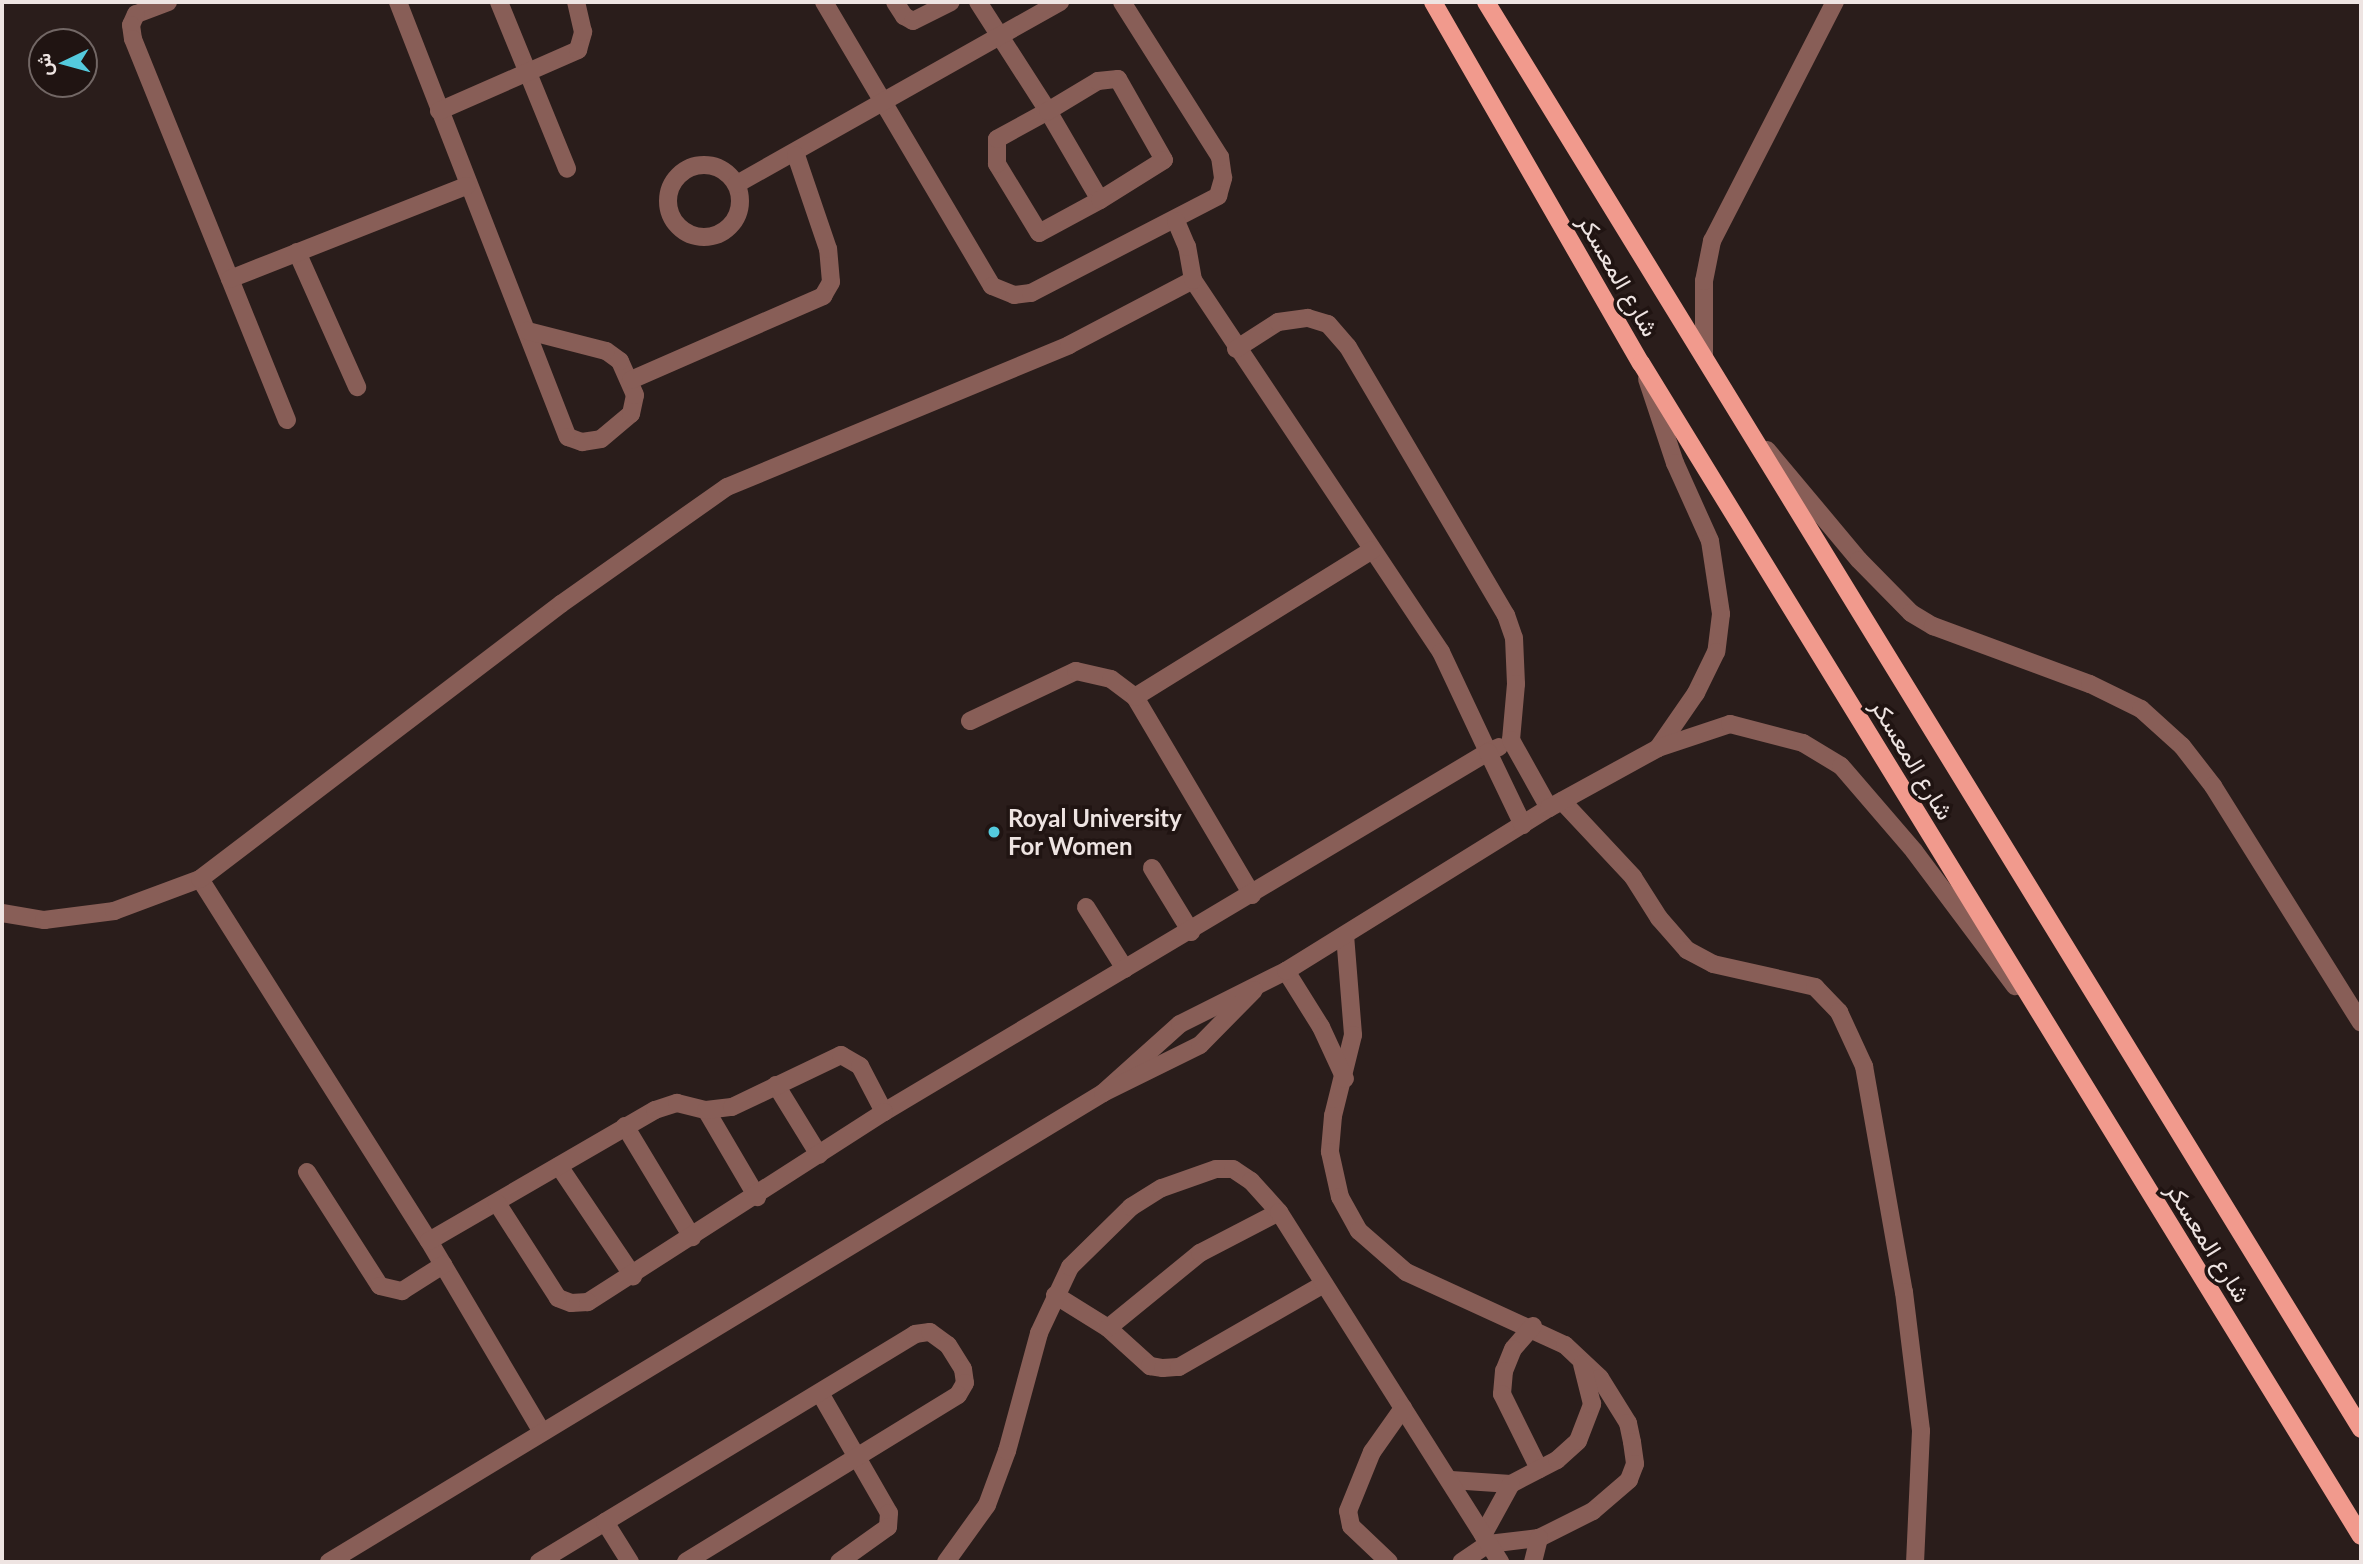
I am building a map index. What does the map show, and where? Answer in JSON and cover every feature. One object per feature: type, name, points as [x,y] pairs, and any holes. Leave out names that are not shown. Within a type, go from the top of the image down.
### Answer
[{"type":"main road","name":"شارع المعسكر","points":[[1433,2],[1642,363],[2045,1025],[2361,1536]]},
{"type":"main road","name":"شارع المعسكر","points":[[1486,2],[2361,1429]]},
{"type":"lane","points":[[168,2],[136,14],[131,32],[288,420]]},
{"type":"lane","points":[[398,2],[467,186],[528,331],[568,438],[582,442],[601,439],[631,414],[635,395],[631,380],[620,361],[606,351],[528,331]]},
{"type":"lane","points":[[499,2],[567,169]]},
{"type":"lane","points":[[439,111],[578,50],[583,32],[576,2]]},
{"type":"lane","points":[[824,2],[992,286],[1014,295],[1031,293],[1176,222],[1218,196],[1223,178],[1220,157],[1122,2]]},
{"type":"lane","points":[[895,2],[904,16],[913,21],[951,2]]},
{"type":"lane","points":[[978,2],[1048,111],[1100,200]]},
{"type":"lane","points":[[737,184],[796,155],[998,35],[1060,2]]},
{"type":"lane","points":[[1704,357],[1704,281],[1712,241],[1835,2]]},
{"type":"lane","points":[[1111,78],[1118,79],[1164,160],[1047,233],[1034,229],[993,153],[997,139],[1048,111],[1111,78]]},
{"type":"lane","points":[[631,380],[823,296],[831,282],[828,249],[796,155]]},
{"type":"lane","points":[[699,164],[721,168],[737,184],[740,207],[729,228],[709,238],[687,233],[670,217],[668,194],[678,174],[688,169],[699,164]]},
{"type":"lane","points":[[230,279],[467,186]]},
{"type":"lane","points":[[1176,222],[1187,247],[1193,280],[1236,349],[1441,652],[1523,825]]},
{"type":"lane","points":[[297,252],[357,387]]},
{"type":"lane","points":[[2,913],[44,920],[114,911],[200,878],[561,604],[727,488],[1069,345],[1193,280]]},
{"type":"lane","points":[[1236,349],[1278,322],[1308,318],[1328,324],[1348,347],[1506,615],[1514,638],[1516,684],[1511,740],[1555,805],[1633,877],[1659,918],[1687,950],[1713,964],[1815,987],[1839,1012],[1864,1066],[1905,1305],[1921,1431],[1915,1562]]},
{"type":"lane","points":[[1642,363],[1675,463],[1710,541],[1721,614],[1716,652],[1696,693],[1658,748]]},
{"type":"lane","points":[[1749,428],[1859,560],[1911,613],[1933,626],[2091,684],[2141,709],[2182,746],[2213,786],[2361,1023]]},
{"type":"lane","points":[[1135,697],[1372,550]]},
{"type":"lane","points":[[970,721],[1076,671],[1111,679],[1135,697],[1252,895]]},
{"type":"lane","points":[[1103,1093],[1180,1024],[1286,971],[1555,805],[1658,748],[1730,724],[1804,743],[1841,766],[1914,851],[2045,1025]]},
{"type":"lane","points":[[497,1203],[558,1298],[571,1303],[588,1302],[757,1197],[884,1112],[1511,740]]},
{"type":"lane","points":[[1152,868],[1191,932]]},
{"type":"lane","points":[[200,878],[429,1241],[542,1432]]},
{"type":"lane","points":[[1086,907],[1125,970]]},
{"type":"lane","points":[[1345,935],[1353,1035],[1345,1079],[1334,1116],[1330,1152],[1340,1197],[1359,1231],[1406,1272],[1533,1326],[1565,1345],[1582,1364],[1600,1378],[1628,1423],[1635,1464],[1629,1480],[1611,1497],[1539,1538],[1486,1540]]},
{"type":"lane","points":[[1286,971],[1321,1027],[1345,1079]]},
{"type":"lane","points":[[329,1562],[1103,1093],[1200,1045],[1262,983]]},
{"type":"lane","points":[[429,1241],[625,1126],[677,1103],[706,1110],[732,1107],[841,1055],[860,1066],[884,1112]]},
{"type":"lane","points":[[776,1085],[819,1155]]},
{"type":"lane","points":[[706,1110],[757,1197]]},
{"type":"lane","points":[[625,1126],[692,1237]]},
{"type":"lane","points":[[559,1166],[633,1276]]},
{"type":"lane","points":[[946,1562],[987,1505],[1007,1451],[1039,1333],[1070,1266],[1102,1231],[1162,1188],[1197,1173],[1233,1170],[1251,1181],[1279,1212],[1451,1480],[1500,1562]]},
{"type":"lane","points":[[307,1172],[380,1286],[402,1291],[443,1265]]},
{"type":"lane","points":[[1108,1328],[1200,1253],[1279,1212]]},
{"type":"lane","points":[[1055,1295],[1108,1328],[1150,1366],[1179,1367],[1324,1283]]},
{"type":"lane","points":[[1533,1326],[1513,1349],[1504,1371],[1503,1394],[1539,1469]]},
{"type":"lane","points":[[539,1562],[915,1334],[930,1332],[963,1369],[965,1383],[958,1395],[685,1562]]},
{"type":"lane","points":[[1451,1480],[1511,1484],[1539,1469],[1578,1441],[1589,1422],[1592,1404],[1582,1364]]},
{"type":"lane","points":[[820,1393],[889,1513],[888,1527],[839,1562]]},
{"type":"lane","points":[[1388,1562],[1351,1526],[1348,1511],[1371,1452],[1403,1408]]},
{"type":"lane","points":[[1461,1562],[1486,1540],[1511,1484]]},
{"type":"lane","points":[[605,1522],[630,1562]]},
{"type":"lane","points":[[1533,1562],[1539,1538]]},
{"type":"place","name":"Royal University For Women","points":[[994,832]]}]
